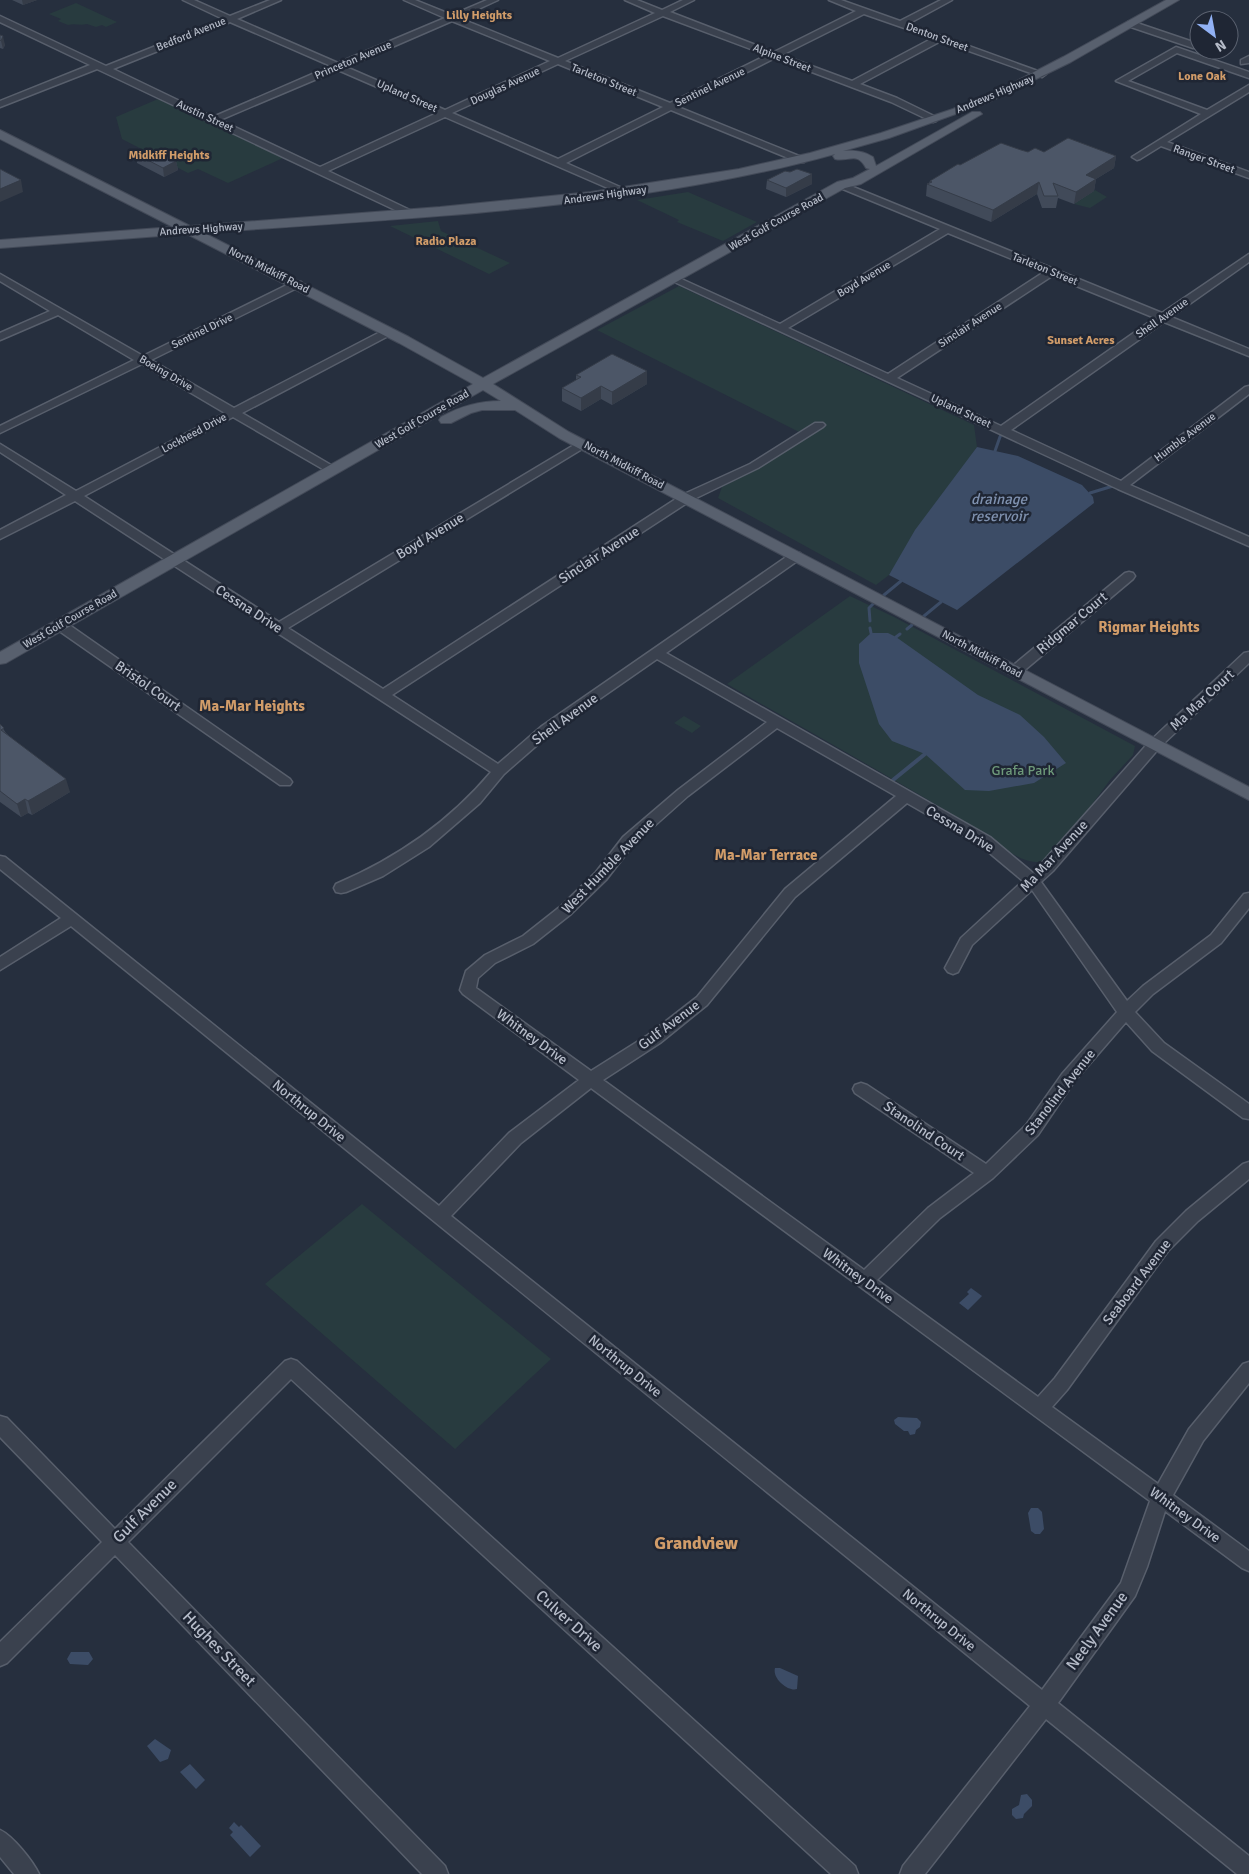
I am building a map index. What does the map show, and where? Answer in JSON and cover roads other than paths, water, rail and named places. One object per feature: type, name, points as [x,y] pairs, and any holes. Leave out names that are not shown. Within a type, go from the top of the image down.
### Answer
[{"type":"main road","name":"Andrews Highway","points":[[0,244],[538,204],[626,193],[756,170],[801,160],[896,133],[982,102],[1042,74],[1174,0]]},
{"type":"main road","name":"West Golf Course Road","points":[[0,659],[483,384],[844,184],[863,178],[989,108],[1042,74]]},
{"type":"main road","name":"West Golf Course Road","points":[[844,184],[849,177],[932,131],[937,123],[933,120]]},
{"type":"main road","name":"North Midkiff Road","points":[[0,134],[388,332],[483,384],[564,435],[1249,794]]},
{"type":"main road","points":[[756,170],[803,164],[850,154],[866,157],[869,160],[870,166]]},
{"type":"main road","points":[[238,254],[237,238],[256,225]]},
{"type":"main road","points":[[374,446],[426,431],[478,405],[515,403],[512,376],[520,364]]},
{"type":"street","name":"Upland Street","points":[[187,0],[626,193]]},
{"type":"street","name":"Bedford Avenue","points":[[0,104],[103,67],[277,0]]},
{"type":"street","name":"Tarleton Street","points":[[408,0],[801,160]]},
{"type":"street","name":"Princeton Avenue","points":[[213,120],[494,0]]},
{"type":"street","name":"Alpine Street","points":[[629,0],[894,100],[933,120]]},
{"type":"street","name":"Douglas Avenue","points":[[320,171],[690,0]]},
{"type":"street","name":"Denton Street","points":[[833,0],[1042,74]]},
{"type":"street","points":[[901,24],[948,0]]},
{"type":"street","name":"Sentinel Avenue","points":[[558,163],[862,11]]},
{"type":"street","name":"Austin Street","points":[[0,19],[410,214]]},
{"type":"street","points":[[1131,24],[1189,44]]},
{"type":"street","points":[[853,84],[940,38]]},
{"type":"street","points":[[1208,113],[1121,81],[1176,50],[1249,75]]},
{"type":"street","points":[[1137,157],[1249,88]]},
{"type":"street","name":"Ranger Street","points":[[1160,143],[1246,171]]},
{"type":"street","name":"Tarleton Street","points":[[844,184],[947,229],[1249,353]]},
{"type":"street","name":"Boyd Avenue","points":[[781,328],[947,229]]},
{"type":"street","name":"Shell Avenue","points":[[1002,430],[1249,257]]},
{"type":"street","name":"Sinclair Avenue","points":[[889,378],[1051,272]]},
{"type":"street","name":"Boeing Drive","points":[[0,277],[332,470]]},
{"type":"street","name":"Upland Street","points":[[673,279],[1122,486],[1249,542]]},
{"type":"street","name":"Sentinel Drive","points":[[0,430],[297,284]]},
{"type":"street","points":[[0,337],[58,310]]},
{"type":"street","name":"Lockheed Drive","points":[[0,535],[388,332]]},
{"type":"street","name":"Humble Avenue","points":[[1122,486],[1249,389]]},
{"type":"street","name":"Sinclair Avenue","points":[[383,695],[686,498],[754,466],[819,425]]},
{"type":"street","name":"Boyd Avenue","points":[[278,628],[583,444]]},
{"type":"street","name":"Cessna Drive","points":[[0,447],[499,771]]},
{"type":"street","name":"Shell Avenue","points":[[341,888],[378,872],[424,844],[475,800],[499,771],[547,730],[796,556]]},
{"type":"street","name":"Ridgmar Court","points":[[1015,671],[1129,576]]},
{"type":"street","name":"Bristol Court","points":[[60,625],[285,782]]},
{"type":"street","name":"Cessna Drive","points":[[658,653],[985,842],[1033,881],[1126,1012],[1158,1047],[1249,1113]]},
{"type":"street","name":"Ma Mar Court","points":[[1155,744],[1249,656]]},
{"type":"street","name":"West Humble Avenue","points":[[468,990],[471,975],[490,959],[528,940],[566,910],[601,876],[628,841],[683,793],[776,722]]},
{"type":"street","name":"Ma Mar Avenue","points":[[953,968],[966,942],[1033,881],[1067,846],[1155,744]]},
{"type":"street","name":"Gulf Avenue","points":[[440,1216],[515,1138],[590,1080],[654,1039],[702,1001],[790,893],[906,796]]},
{"type":"street","name":"Northrup Drive","points":[[0,861],[1249,1870]]},
{"type":"street","name":"Stanolind Avenue","points":[[865,1281],[934,1213],[987,1173],[1032,1130],[1068,1078],[1126,1012],[1148,990],[1216,939],[1249,898]]},
{"type":"street","points":[[0,964],[71,919]]},
{"type":"street","name":"Whitney Drive","points":[[468,990],[1249,1562]]},
{"type":"street","name":"Stanolind Court","points":[[861,1089],[987,1173]]},
{"type":"street","name":"Seaboard Avenue","points":[[1039,1408],[1061,1384],[1162,1246],[1192,1216],[1249,1169]]},
{"type":"street","name":"Gulf Avenue","points":[[0,1656],[291,1367]]},
{"type":"street","name":"Culver Drive","points":[[291,1367],[847,1874]]},
{"type":"street","name":"Neely Avenue","points":[[911,1874],[1044,1705],[1128,1589],[1156,1508],[1163,1499],[1164,1492],[1196,1435],[1249,1370]]},
{"type":"street","name":"Hughes Street","points":[[0,1424],[437,1874]]},
{"type":"street","points":[[0,1841],[28,1874]]},
{"type":"water","name":"drainage reservoir","points":[[977,447],[1018,456],[1082,485],[1093,497],[1094,503],[957,610],[889,575],[915,530]]},
{"type":"water","points":[[871,633],[888,633],[896,637],[978,695],[1020,715],[1044,737],[1066,763],[1034,783],[989,791],[965,790],[925,754],[892,741],[879,724],[859,663],[859,644]]},
{"type":"water","points":[[971,1288],[982,1296],[968,1310],[959,1303],[969,1294],[967,1292]]},
{"type":"water","points":[[898,1417],[917,1418],[921,1422],[920,1427],[916,1430],[915,1434],[910,1435],[908,1431],[904,1431],[895,1424],[894,1420]]},
{"type":"water","points":[[1031,1508],[1038,1508],[1042,1512],[1044,1529],[1040,1534],[1035,1534],[1031,1531],[1028,1513]]},
{"type":"water","points":[[71,1652],[89,1652],[93,1659],[88,1665],[70,1664],[67,1659]]},
{"type":"water","points":[[775,1668],[780,1668],[798,1676],[797,1689],[790,1689],[782,1684],[776,1676]]},
{"type":"water","points":[[155,1739],[171,1750],[168,1759],[160,1762],[147,1746]]},
{"type":"water","points":[[190,1764],[205,1780],[196,1789],[180,1772]]},
{"type":"water","points":[[1027,1794],[1032,1800],[1032,1806],[1024,1814],[1023,1818],[1016,1819],[1012,1815],[1012,1809],[1019,1805],[1021,1795]]},
{"type":"water","points":[[234,1822],[239,1827],[241,1825],[261,1846],[250,1857],[230,1835],[233,1832],[229,1828]]},
{"type":"waterway","points":[[995,451],[1001,434]]},
{"type":"waterway","points":[[1090,493],[1113,486]]},
{"type":"waterway","points":[[884,595],[901,581]]},
{"type":"waterway","points":[[924,616],[941,602]]},
{"type":"waterway","points":[[870,621],[869,608],[873,604]]},
{"type":"waterway","points":[[907,629],[912,625]]},
{"type":"waterway","points":[[870,628],[871,633]]},
{"type":"waterway","points":[[896,637],[900,634]]},
{"type":"waterway","points":[[893,780],[925,754]]},
{"type":"district","name":"Lilly Heights","points":[[479,15]]},
{"type":"district","name":"Lone Oak","points":[[1202,76]]},
{"type":"district","name":"Midkiff Heights","points":[[169,155]]},
{"type":"district","name":"Radio Plaza","points":[[446,241]]},
{"type":"district","name":"Sunset Acres","points":[[1081,340]]},
{"type":"district","name":"Rigmar Heights","points":[[1149,627]]},
{"type":"district","name":"Ma-Mar Heights","points":[[252,706]]},
{"type":"district","name":"Ma-Mar Terrace","points":[[766,855]]},
{"type":"district","name":"Grandview","points":[[696,1543]]},
{"type":"park label","name":"Grafa Park","points":[[1023,770]]}]
